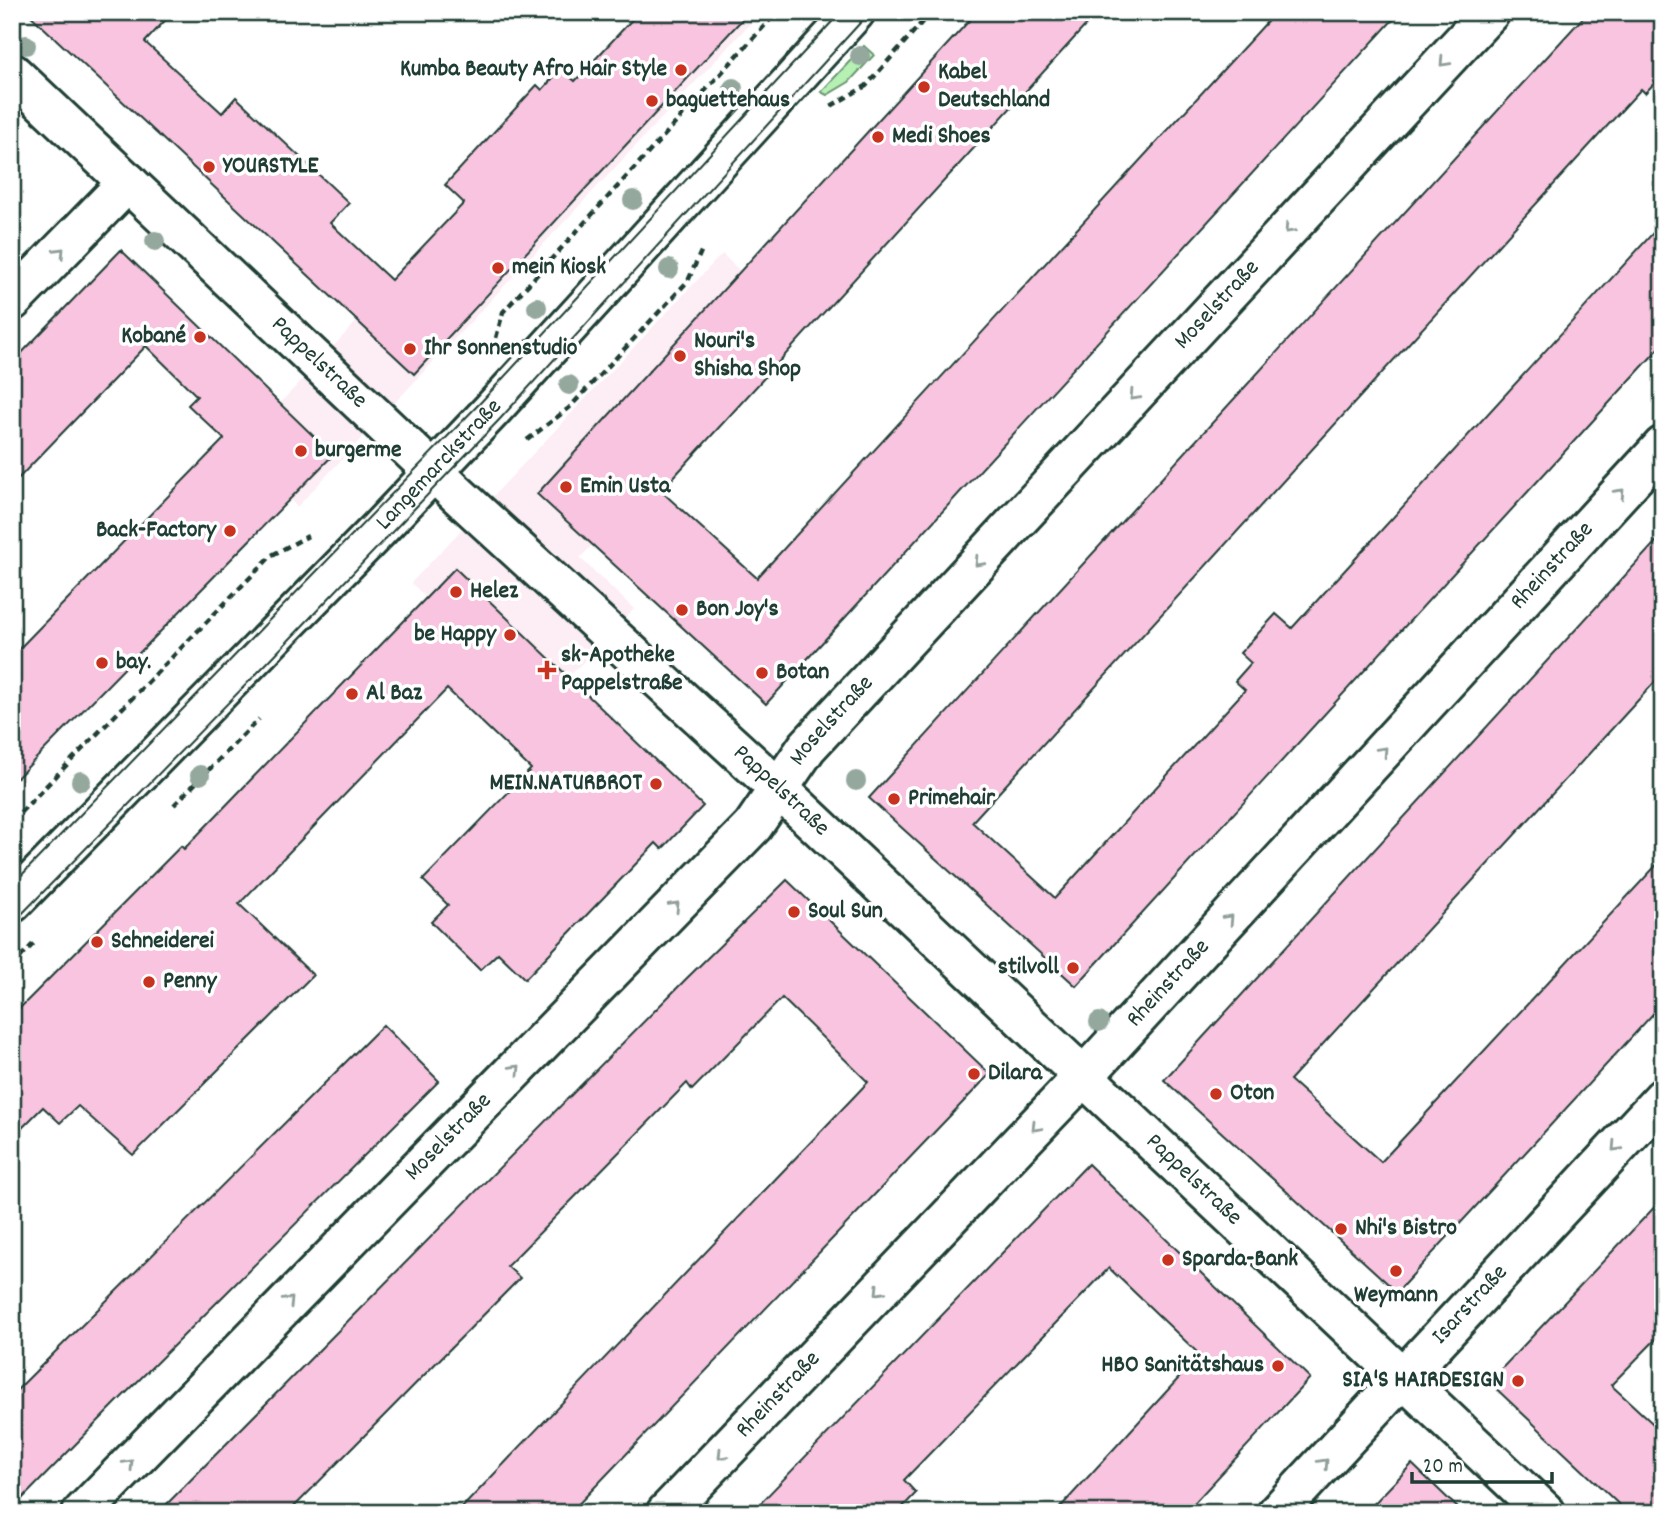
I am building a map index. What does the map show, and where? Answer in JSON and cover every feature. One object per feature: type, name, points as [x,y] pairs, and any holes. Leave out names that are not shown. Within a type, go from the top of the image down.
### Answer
[{"type":"street","name":"Langemarckstraße","points":[[12,903],[378,530],[855,12]]},
{"type":"street","name":"Moselstraße","points":[[82,1513],[753,826],[817,737],[1490,12]]},
{"type":"street","name":"Pappelstraße","points":[[12,73],[433,471],[779,789],[1546,1513]]},
{"type":"street","points":[[12,301],[128,182]]},
{"type":"street","name":"Rheinstraße","points":[[666,1513],[1083,1077],[1663,446]]},
{"type":"street","name":"Isarstraße","points":[[1277,1513],[1663,1098]]},
{"type":"path","points":[[494,347],[503,312],[777,12]]},
{"type":"path","points":[[827,109],[866,86],[931,12]]},
{"type":"path","points":[[517,444],[527,440],[569,408],[688,281],[708,237]]},
{"type":"path","points":[[12,821],[272,555],[320,530]]},
{"type":"shaded area","points":[[647,12],[761,12],[297,507],[239,447]]},
{"type":"shaded area","points":[[722,254],[800,327],[580,558],[634,609],[541,706],[411,583]]},
{"type":"green space","points":[[864,46],[874,55],[849,82],[827,95],[821,92]]},
{"type":"building","points":[[27,12],[173,12],[145,42],[222,113],[236,97],[349,203],[330,223],[391,280],[464,203],[445,185],[537,85],[542,90],[561,69],[575,81],[639,12],[749,12],[414,374]]},
{"type":"building","points":[[977,12],[1098,12],[661,491],[757,578],[1276,12],[1400,12],[766,704],[537,494]]},
{"type":"building","points":[[1588,12],[1647,12],[1663,26],[1663,74],[1645,93],[1641,89],[972,822],[1055,898],[1245,690],[1235,681],[1251,663],[1240,653],[1276,614],[1292,628],[1663,222],[1663,344],[1076,986],[869,798]]},
{"type":"building","points":[[121,250],[333,455],[12,783],[12,656],[224,439],[188,405],[197,396],[146,346],[12,485],[12,363]]},
{"type":"building","points":[[1663,534],[1663,673],[1290,1080],[1381,1162],[1663,858],[1663,1003],[1397,1292],[1164,1080]]},
{"type":"building","points":[[455,568],[703,806],[662,849],[656,843],[525,979],[498,953],[480,970],[431,922],[448,905],[423,880],[531,769],[447,689],[239,904],[313,975],[133,1155],[78,1106],[60,1123],[43,1107],[12,1138],[12,1016],[181,846],[184,849]]},
{"type":"building","points":[[787,880],[990,1074],[570,1513],[457,1513],[868,1082],[782,998],[692,1090],[687,1083],[507,1266],[520,1278],[288,1513],[158,1513],[686,979]]},
{"type":"building","points":[[383,1025],[439,1081],[12,1509],[12,1395]]},
{"type":"building","points":[[1088,1164],[1310,1378],[1185,1513],[1055,1513],[1200,1355],[1109,1268],[904,1480],[916,1493],[897,1513],[751,1513]]},
{"type":"building","points":[[1663,1198],[1663,1332],[1611,1385],[1663,1433],[1663,1513],[1628,1513],[1489,1382]]},
{"type":"building","points":[[1412,1464],[1463,1513],[1365,1513]]},
{"type":"tram line","points":[[12,885],[481,402],[841,12]]},
{"type":"tram line","points":[[12,924],[500,419],[870,12]]},
{"type":"place","name":"Kumba Beauty Afro Hair Style","points":[[681,70]]},
{"type":"place","name":"Kabel Deutschland","points":[[924,87]]},
{"type":"place","name":"baguettehaus","points":[[652,101]]},
{"type":"place","name":"Medi Shoes","points":[[878,137]]},
{"type":"place","name":"YOURSTYLE","points":[[209,167]]},
{"type":"place","name":"mein Kiosk","points":[[498,268]]},
{"type":"place","name":"Kobané","points":[[200,337]]},
{"type":"place","name":"Ihr Sonnenstudio","points":[[410,349]]},
{"type":"place","name":"Nouri's Shisha Shop","points":[[680,356]]},
{"type":"place","name":"burgerme","points":[[301,451]]},
{"type":"place","name":"Emin Usta","points":[[566,487]]},
{"type":"place","name":"Back-Factory","points":[[230,531]]},
{"type":"place","name":"Helez","points":[[456,592]]},
{"type":"place","name":"Bon Joy's","points":[[682,610]]},
{"type":"place","name":"be Happy","points":[[510,635]]},
{"type":"place","name":"bay.","points":[[102,663]]},
{"type":"place","name":"sk-Apotheke Pappelstraße","points":[[547,670]]},
{"type":"place","name":"Botan","points":[[762,673]]},
{"type":"place","name":"Al Baz","points":[[352,694]]},
{"type":"place","name":"MEIN.NATURBROT","points":[[656,784]]},
{"type":"place","name":"Primehair","points":[[894,799]]},
{"type":"place","name":"Soul Sun","points":[[794,912]]},
{"type":"place","name":"Schneiderei","points":[[97,942]]},
{"type":"place","name":"stilvoll","points":[[1073,968]]},
{"type":"place","name":"Penny","points":[[149,982]]},
{"type":"place","name":"Dilara","points":[[974,1074]]},
{"type":"place","name":"Oton","points":[[1216,1094]]},
{"type":"place","name":"Nhi's Bistro","points":[[1341,1229]]},
{"type":"place","name":"Sparda-Bank","points":[[1168,1260]]},
{"type":"place","name":"Weymann","points":[[1396,1271]]},
{"type":"place","name":"HBO Sanitätshaus","points":[[1278,1366]]},
{"type":"place","name":"SIA'S HAIRDESIGN","points":[[1518,1381]]}]
